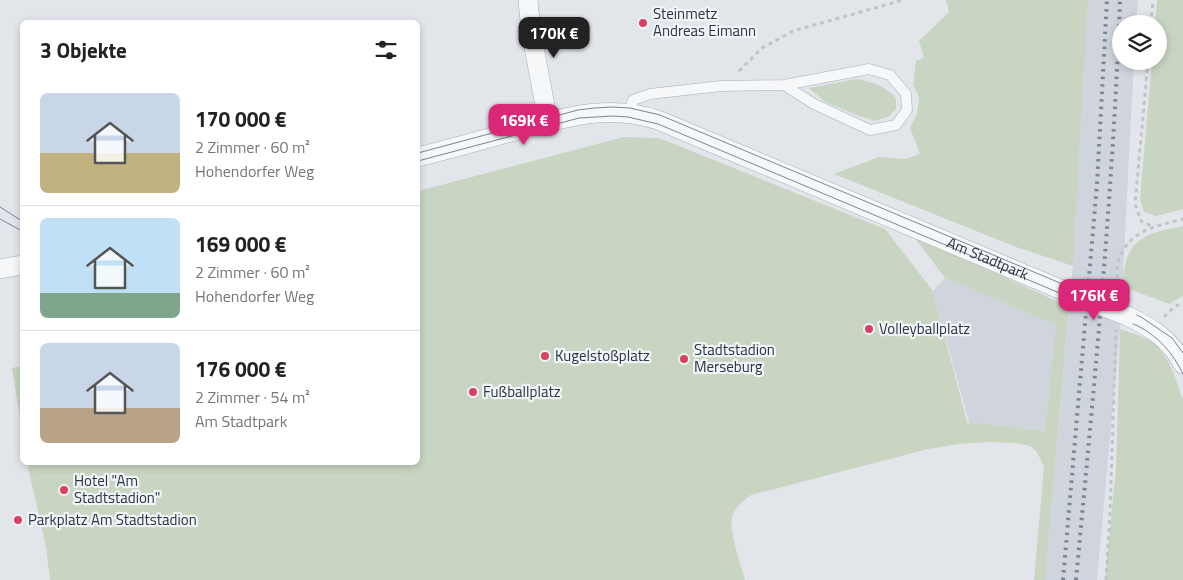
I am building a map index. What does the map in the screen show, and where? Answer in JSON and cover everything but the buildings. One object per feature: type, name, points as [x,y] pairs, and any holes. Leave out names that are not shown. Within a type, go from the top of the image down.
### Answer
[{"type":"street","points":[[528,0],[531,31],[548,122]]},
{"type":"street","name":"Am Stadtpark","points":[[420,157],[548,122],[594,112],[643,115],[1074,294],[1121,321]]},
{"type":"street","points":[[0,269],[20,265]]},
{"type":"street","points":[[1121,321],[1148,326],[1176,351],[1183,364]]},
{"type":"lane","points":[[628,113],[633,100],[650,94],[721,86],[784,84],[869,69],[890,75],[906,94],[907,110],[896,125],[870,130],[814,104],[784,84]]},
{"type":"path","points":[[721,86],[734,77],[762,48],[793,31],[903,0]]},
{"type":"path","points":[[1151,15],[1152,0]]},
{"type":"path","points":[[1147,70],[1135,204],[1140,221],[1153,227]]},
{"type":"path","points":[[1117,297],[1119,260],[1134,236],[1153,227],[1183,219]]},
{"type":"path","points":[[1173,308],[1183,302]]},
{"type":"path","points":[[1106,580],[1121,321]]},
{"type":"shaded area","points":[[1088,0],[1138,0],[1137,15],[1112,15],[1112,70],[1134,70],[1120,329],[1097,580],[1045,580],[1073,266]]},
{"type":"shaded area","points":[[945,278],[1056,325],[1045,431],[969,422],[933,291]]},
{"type":"green space","points":[[946,0],[1088,0],[1073,266],[1016,247],[834,174],[879,157],[905,159],[920,154],[910,128],[917,114],[919,97],[913,85],[916,61],[924,58],[919,41],[949,12]]},
{"type":"green space","points":[[1157,0],[1183,0],[1183,209],[1156,216],[1144,212],[1140,199],[1151,70],[1167,70],[1167,15],[1156,15]]},
{"type":"green space","points":[[856,79],[873,83],[887,90],[896,98],[896,109],[889,116],[875,121],[825,102],[809,88]]},
{"type":"green space","name":"Stadtstadion Merseburg","points":[[624,137],[659,138],[885,229],[933,291],[968,426],[969,422],[1045,431],[1056,325],[945,278],[912,234],[1069,307],[1045,580],[1034,580],[1044,467],[1037,452],[1030,446],[1016,443],[988,442],[928,449],[751,495],[737,507],[732,518],[733,535],[745,580],[50,580],[46,546],[27,465],[420,465],[420,190]]},
{"type":"green space","points":[[1183,226],[1183,296],[1169,304],[1121,286],[1127,258],[1136,243],[1150,234]]},
{"type":"green space","points":[[1120,329],[1138,335],[1156,345],[1171,367],[1183,400],[1183,580],[1105,580],[1116,468]]},
{"type":"green space","points":[[20,366],[20,419],[12,368]]},
{"type":"tram line","points":[[420,152],[578,110],[613,107],[630,108],[660,115],[1141,317],[1172,338],[1183,353]]},
{"type":"tram line","points":[[420,160],[579,118],[628,117],[658,124],[1138,326],[1165,346],[1183,374]]},
{"type":"tram line","points":[[0,207],[20,220]]},
{"type":"tram line","points":[[0,219],[20,230]]},
{"type":"railway","points":[[1063,580],[1097,184],[1107,0]]},
{"type":"railway","points":[[1076,580],[1108,218],[1120,0]]},
{"type":"place","name":"Steinmetz Andreas Eimann","points":[[643,23]]},
{"type":"place","name":"Volleyballplatz","points":[[869,329]]},
{"type":"place","name":"Kugelstoßplatz","points":[[545,356]]},
{"type":"place","name":"Stadtstadion Merseburg","points":[[684,359]]},
{"type":"place","name":"Fußballplatz","points":[[473,392]]},
{"type":"place","name":"Hotel \"Am Stadtstadion\"","points":[[64,490]]},
{"type":"place","name":"Parkplatz Am Stadtstadion","points":[[18,520]]}]
